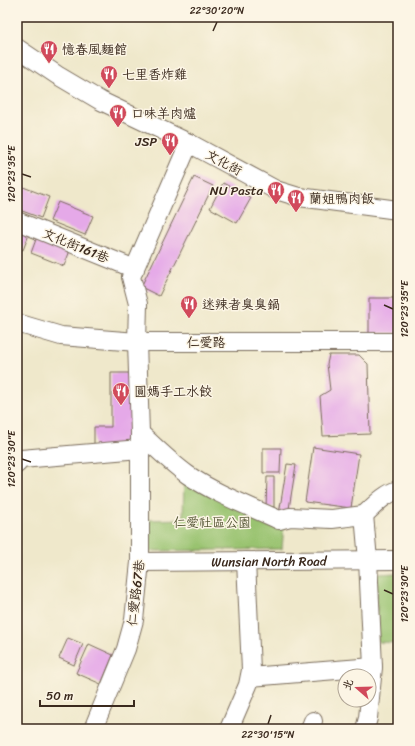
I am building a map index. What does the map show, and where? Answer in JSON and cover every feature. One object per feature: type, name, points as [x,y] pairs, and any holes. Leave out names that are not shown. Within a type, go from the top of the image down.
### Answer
[{"type":"street","name":"文化街","points":[[17,48],[101,101],[189,143],[276,190],[300,197],[398,210]]},
{"type":"street","points":[[137,342],[138,304],[131,277],[189,143]]},
{"type":"street","name":"文化街161巷","points":[[17,221],[135,269]]},
{"type":"street","name":"仁愛路","points":[[17,323],[61,336],[137,342],[398,342]]},
{"type":"street","name":"仁愛路67巷","points":[[93,729],[126,649],[134,620],[140,562],[140,441],[137,342]]},
{"type":"street","points":[[17,464],[21,459],[140,441],[189,476],[278,520],[290,517],[332,519],[364,515],[380,500],[398,490]]},
{"type":"street","points":[[364,515],[368,560],[373,667],[365,729]]},
{"type":"street","name":"Wunsian North Road","points":[[140,562],[398,560]]},
{"type":"street","points":[[229,729],[250,677],[246,561]]},
{"type":"street","points":[[250,677],[373,667]]},
{"type":"green space","name":"仁愛社區公園","points":[[184,476],[284,525],[282,549],[148,551],[148,520],[183,519]]},
{"type":"green space","points":[[398,573],[398,643],[378,642],[376,574]]},
{"type":"building","points":[[194,177],[213,186],[159,296],[141,287]]},
{"type":"building","points":[[223,183],[251,198],[237,223],[210,208]]},
{"type":"building","points":[[18,185],[49,197],[41,218],[17,209]]},
{"type":"building","points":[[58,202],[93,216],[85,235],[50,221]]},
{"type":"building","points":[[17,227],[30,232],[23,250],[17,248]]},
{"type":"building","points":[[38,234],[71,248],[64,266],[31,253]]},
{"type":"building","points":[[369,298],[397,298],[397,333],[369,333]]},
{"type":"building","points":[[329,355],[359,355],[368,364],[370,434],[323,436],[320,396],[330,390],[327,364]]},
{"type":"building","points":[[111,373],[132,373],[131,448],[94,447],[94,427],[111,427]]},
{"type":"building","points":[[313,447],[359,454],[351,508],[305,502]]},
{"type":"building","points":[[263,448],[281,448],[280,473],[263,473]]},
{"type":"building","points":[[287,464],[296,465],[288,515],[279,514]]},
{"type":"building","points":[[267,477],[274,477],[274,507],[266,507]]},
{"type":"building","points":[[68,638],[83,644],[74,665],[59,658]]},
{"type":"building","points":[[89,644],[113,655],[101,684],[76,673]]},
{"type":"place","name":"憶春風麵館","points":[[49,64]]},
{"type":"place","name":"七里香炸雞","points":[[109,89]]},
{"type":"place","name":"口味羊肉爐","points":[[118,128]]},
{"type":"place","name":"JSP","points":[[170,156]]},
{"type":"place","name":"NU Pasta","points":[[276,205]]},
{"type":"place","name":"蘭姐鴨肉飯","points":[[296,213]]},
{"type":"place","name":"迷辣者臭臭鍋","points":[[189,319]]},
{"type":"place","name":"圓媽手工水餃","points":[[121,406]]}]
